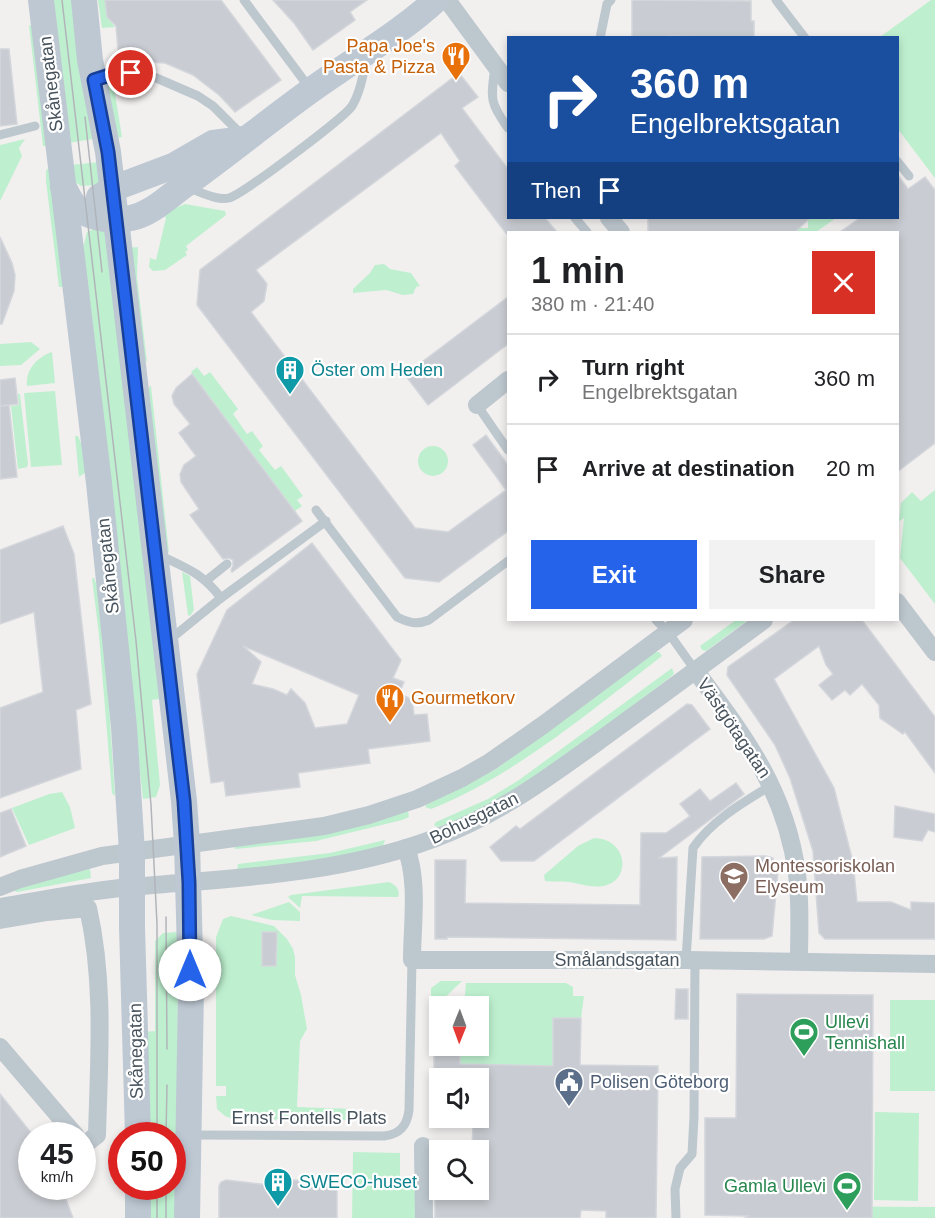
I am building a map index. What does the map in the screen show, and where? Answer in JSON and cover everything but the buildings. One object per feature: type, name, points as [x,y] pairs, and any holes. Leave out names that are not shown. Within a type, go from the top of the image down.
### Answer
[{"type":"main road","name":"Skånegatan","points":[[41,0],[118,653],[132,852],[138,1122]]},
{"type":"main road","points":[[84,0],[90,60],[108,152],[184,801],[189,883],[190,988],[187,1218]]},
{"type":"main road","points":[[63,185],[72,202],[81,211],[116,220],[142,214],[216,163],[311,90],[422,13],[436,0]]},
{"type":"main road","points":[[70,240],[81,211],[112,189],[173,166],[213,143],[246,139]]},
{"type":"main road","points":[[138,1200],[138,1218]]},
{"type":"street","points":[[447,0],[507,82]]},
{"type":"street","points":[[610,219],[620,231]]},
{"type":"street","points":[[477,405],[507,382]]},
{"type":"street","points":[[899,605],[935,652]]},
{"type":"street","points":[[0,887],[102,856],[324,826],[369,815],[417,799],[490,762],[543,725],[662,626],[680,621]]},
{"type":"street","name":"Bohusgatan","points":[[0,907],[132,887],[189,883],[345,864],[406,848],[465,826],[517,799],[763,621]]},
{"type":"street","name":"Västgötagatan","points":[[695,670],[739,730],[772,785],[792,845],[797,875],[799,961]]},
{"type":"street","points":[[406,848],[413,879],[412,960]]},
{"type":"street","points":[[0,920],[88,908],[94,933],[100,1003],[96,1136]]},
{"type":"street","name":"Smålandsgatan","points":[[412,960],[935,963]]},
{"type":"street","points":[[0,1047],[64,1122]]},
{"type":"street","points":[[423,1146],[424,1218]]},
{"type":"lane","points":[[244,0],[311,90]]},
{"type":"lane","points":[[600,36],[607,4],[611,0]]},
{"type":"lane","points":[[776,0],[803,36]]},
{"type":"lane","points":[[184,186],[212,197],[229,198],[330,127],[351,107],[362,81],[367,53]]},
{"type":"lane","points":[[496,65],[492,104],[507,126]]},
{"type":"lane","points":[[94,80],[116,73],[147,74],[180,87],[213,106],[246,139]]},
{"type":"lane","points":[[0,135],[35,126]]},
{"type":"lane","points":[[899,164],[909,176]]},
{"type":"lane","points":[[576,219],[586,231]]},
{"type":"lane","points":[[477,405],[507,449]]},
{"type":"lane","points":[[316,510],[397,616],[409,623],[422,623],[429,620],[507,562]]},
{"type":"lane","points":[[166,642],[221,598],[326,521]]},
{"type":"lane","points":[[155,553],[200,574],[221,598]]},
{"type":"lane","points":[[207,580],[227,564]]},
{"type":"lane","points":[[662,626],[695,670]]},
{"type":"lane","points":[[676,1218],[675,1188],[680,1168],[692,1154],[694,1117],[693,848],[702,835],[772,785]]},
{"type":"lane","name":"Ernst Fontells Plats","points":[[188,1135],[376,1136],[398,1132],[402,1129],[408,1117],[412,960]]},
{"type":"green space","points":[[50,0],[77,0],[99,138],[68,143]]},
{"type":"green space","points":[[98,0],[105,0],[107,17],[115,27],[102,28]]},
{"type":"green space","points":[[931,0],[935,0],[935,178],[899,131],[899,36],[881,36]]},
{"type":"green space","points":[[29,25],[33,26],[49,146],[43,146]]},
{"type":"green space","points":[[113,82],[122,137],[112,139],[107,85]]},
{"type":"green space","points":[[25,139],[19,148],[22,156],[0,201],[0,145]]},
{"type":"green space","points":[[100,162],[99,182],[96,185],[81,186],[74,181],[70,165]]},
{"type":"green space","points":[[49,167],[63,287],[59,287],[46,181],[46,171]]},
{"type":"green space","points":[[185,204],[225,211],[226,215],[186,246],[187,255],[165,270],[153,271],[149,267],[150,258],[156,260],[166,218],[164,216]]},
{"type":"green space","points":[[808,219],[835,219],[817,231],[795,231],[795,228],[808,228]]},
{"type":"green space","points":[[100,226],[108,226],[164,698],[152,700],[160,785],[156,797],[143,799],[82,252],[87,232]]},
{"type":"green space","points":[[138,247],[137,277],[147,362],[128,248]]},
{"type":"green space","points":[[384,264],[390,269],[411,273],[420,286],[416,287],[413,294],[403,295],[386,290],[353,293],[353,289],[375,265]]},
{"type":"green space","points":[[31,342],[40,349],[21,365],[0,366],[0,344]]},
{"type":"green space","points":[[52,352],[55,383],[27,386],[28,375],[33,365],[41,357]]},
{"type":"green space","points":[[197,367],[204,376],[210,372],[238,409],[233,414],[247,434],[252,431],[263,446],[259,450],[275,470],[281,466],[303,496],[297,500],[302,506],[295,511],[191,372]]},
{"type":"green space","points":[[150,386],[169,553],[166,549],[148,390]]},
{"type":"green space","points":[[55,391],[62,465],[31,467],[24,393]]},
{"type":"green space","points":[[18,394],[20,394],[28,464],[27,467],[18,469],[11,406],[19,405]]},
{"type":"green space","points":[[75,436],[78,436],[84,450],[86,472],[79,477]]},
{"type":"green space","points":[[433,446],[443,451],[448,461],[443,471],[433,476],[423,471],[418,461],[423,451]]},
{"type":"green space","points":[[935,490],[935,604],[900,558],[904,518],[899,521],[901,503],[912,492],[921,501]]},
{"type":"green space","points":[[182,572],[190,576],[194,610],[190,616],[188,615]]},
{"type":"green space","points":[[92,578],[94,578],[102,599],[115,796],[112,793]]},
{"type":"green space","points":[[735,621],[747,621],[706,651],[700,646]]},
{"type":"green space","points":[[654,652],[659,652],[662,656],[580,720],[522,761],[462,795],[431,809],[425,807],[496,769]]},
{"type":"green space","points":[[672,668],[674,674],[668,679],[587,741],[531,780],[473,813],[442,826],[434,825],[436,822],[488,799],[519,780]]},
{"type":"green space","points":[[62,792],[70,807],[75,828],[29,845],[12,808],[49,794]]},
{"type":"green space","points":[[408,811],[409,817],[402,820],[316,841],[235,849],[235,845]]},
{"type":"green space","points":[[594,838],[613,844],[619,851],[622,867],[615,881],[607,885],[588,886],[545,881],[544,875],[578,846]]},
{"type":"green space","points":[[385,840],[383,846],[333,859],[237,870],[238,864],[330,853]]},
{"type":"green space","points":[[90,869],[91,878],[17,892],[13,890],[58,876]]},
{"type":"green space","points":[[389,882],[397,888],[398,897],[302,896],[300,908],[288,897],[291,895]]},
{"type":"green space","points":[[289,902],[300,912],[300,921],[272,920],[251,915]]},
{"type":"green space","points":[[231,916],[274,926],[293,949],[295,975],[307,1029],[300,1041],[297,1107],[354,1109],[354,1117],[359,1117],[359,1120],[233,1119],[217,1109],[216,1096],[226,1096],[226,1086],[216,1086],[216,937],[223,919]]},
{"type":"green space","points":[[178,932],[177,1122],[146,1122],[144,1032],[155,1031],[155,941],[163,933]]},
{"type":"green space","points":[[441,981],[462,981],[446,996],[431,996],[431,988]]},
{"type":"green space","points":[[466,983],[566,983],[573,987],[573,996],[584,996],[581,1018],[553,1018],[553,1066],[460,1064],[460,1056],[489,1056],[489,996],[465,996]]},
{"type":"green space","points":[[890,1000],[935,1000],[935,1091],[890,1091]]},
{"type":"green space","points":[[875,1112],[919,1113],[918,1201],[874,1200]]},
{"type":"green space","points":[[353,1152],[400,1153],[400,1181],[421,1182],[420,1218],[352,1218]]},
{"type":"green space","points":[[146,1200],[177,1200],[177,1218],[146,1218]]},
{"type":"green space","name":"Gamla Ullevi","points":[[772,1206],[935,1207],[935,1218],[745,1218]]},
{"type":"tram line","points":[[62,0],[136,641],[151,805],[157,924],[157,1122]]},
{"type":"tram line","points":[[85,117],[102,272]]},
{"type":"tram line","points":[[166,917],[167,1049]]},
{"type":"tram line","points":[[166,1122],[167,1085]]},
{"type":"tram line","points":[[157,1200],[157,1218]]},
{"type":"tram line","points":[[166,1200],[166,1218]]},
{"type":"place","name":"Papa Joe's Pasta & Pizza","points":[[456,82]]},
{"type":"place","name":"Öster om Heden","points":[[290,396]]},
{"type":"place","name":"Gourmetkorv","points":[[390,724]]},
{"type":"place","name":"Montessoriskolan Elyseum","points":[[734,902]]},
{"type":"place","name":"Ullevi Tennishall","points":[[804,1058]]},
{"type":"place","name":"Polisen Göteborg","points":[[569,1108]]},
{"type":"place","name":"SWECO-huset","points":[[278,1208]]},
{"type":"place","name":"Gamla Ullevi","points":[[847,1212]]},
{"type":"route","points":[[131,73],[116,73],[94,80],[108,152],[184,801],[189,883],[190,970]]}]
